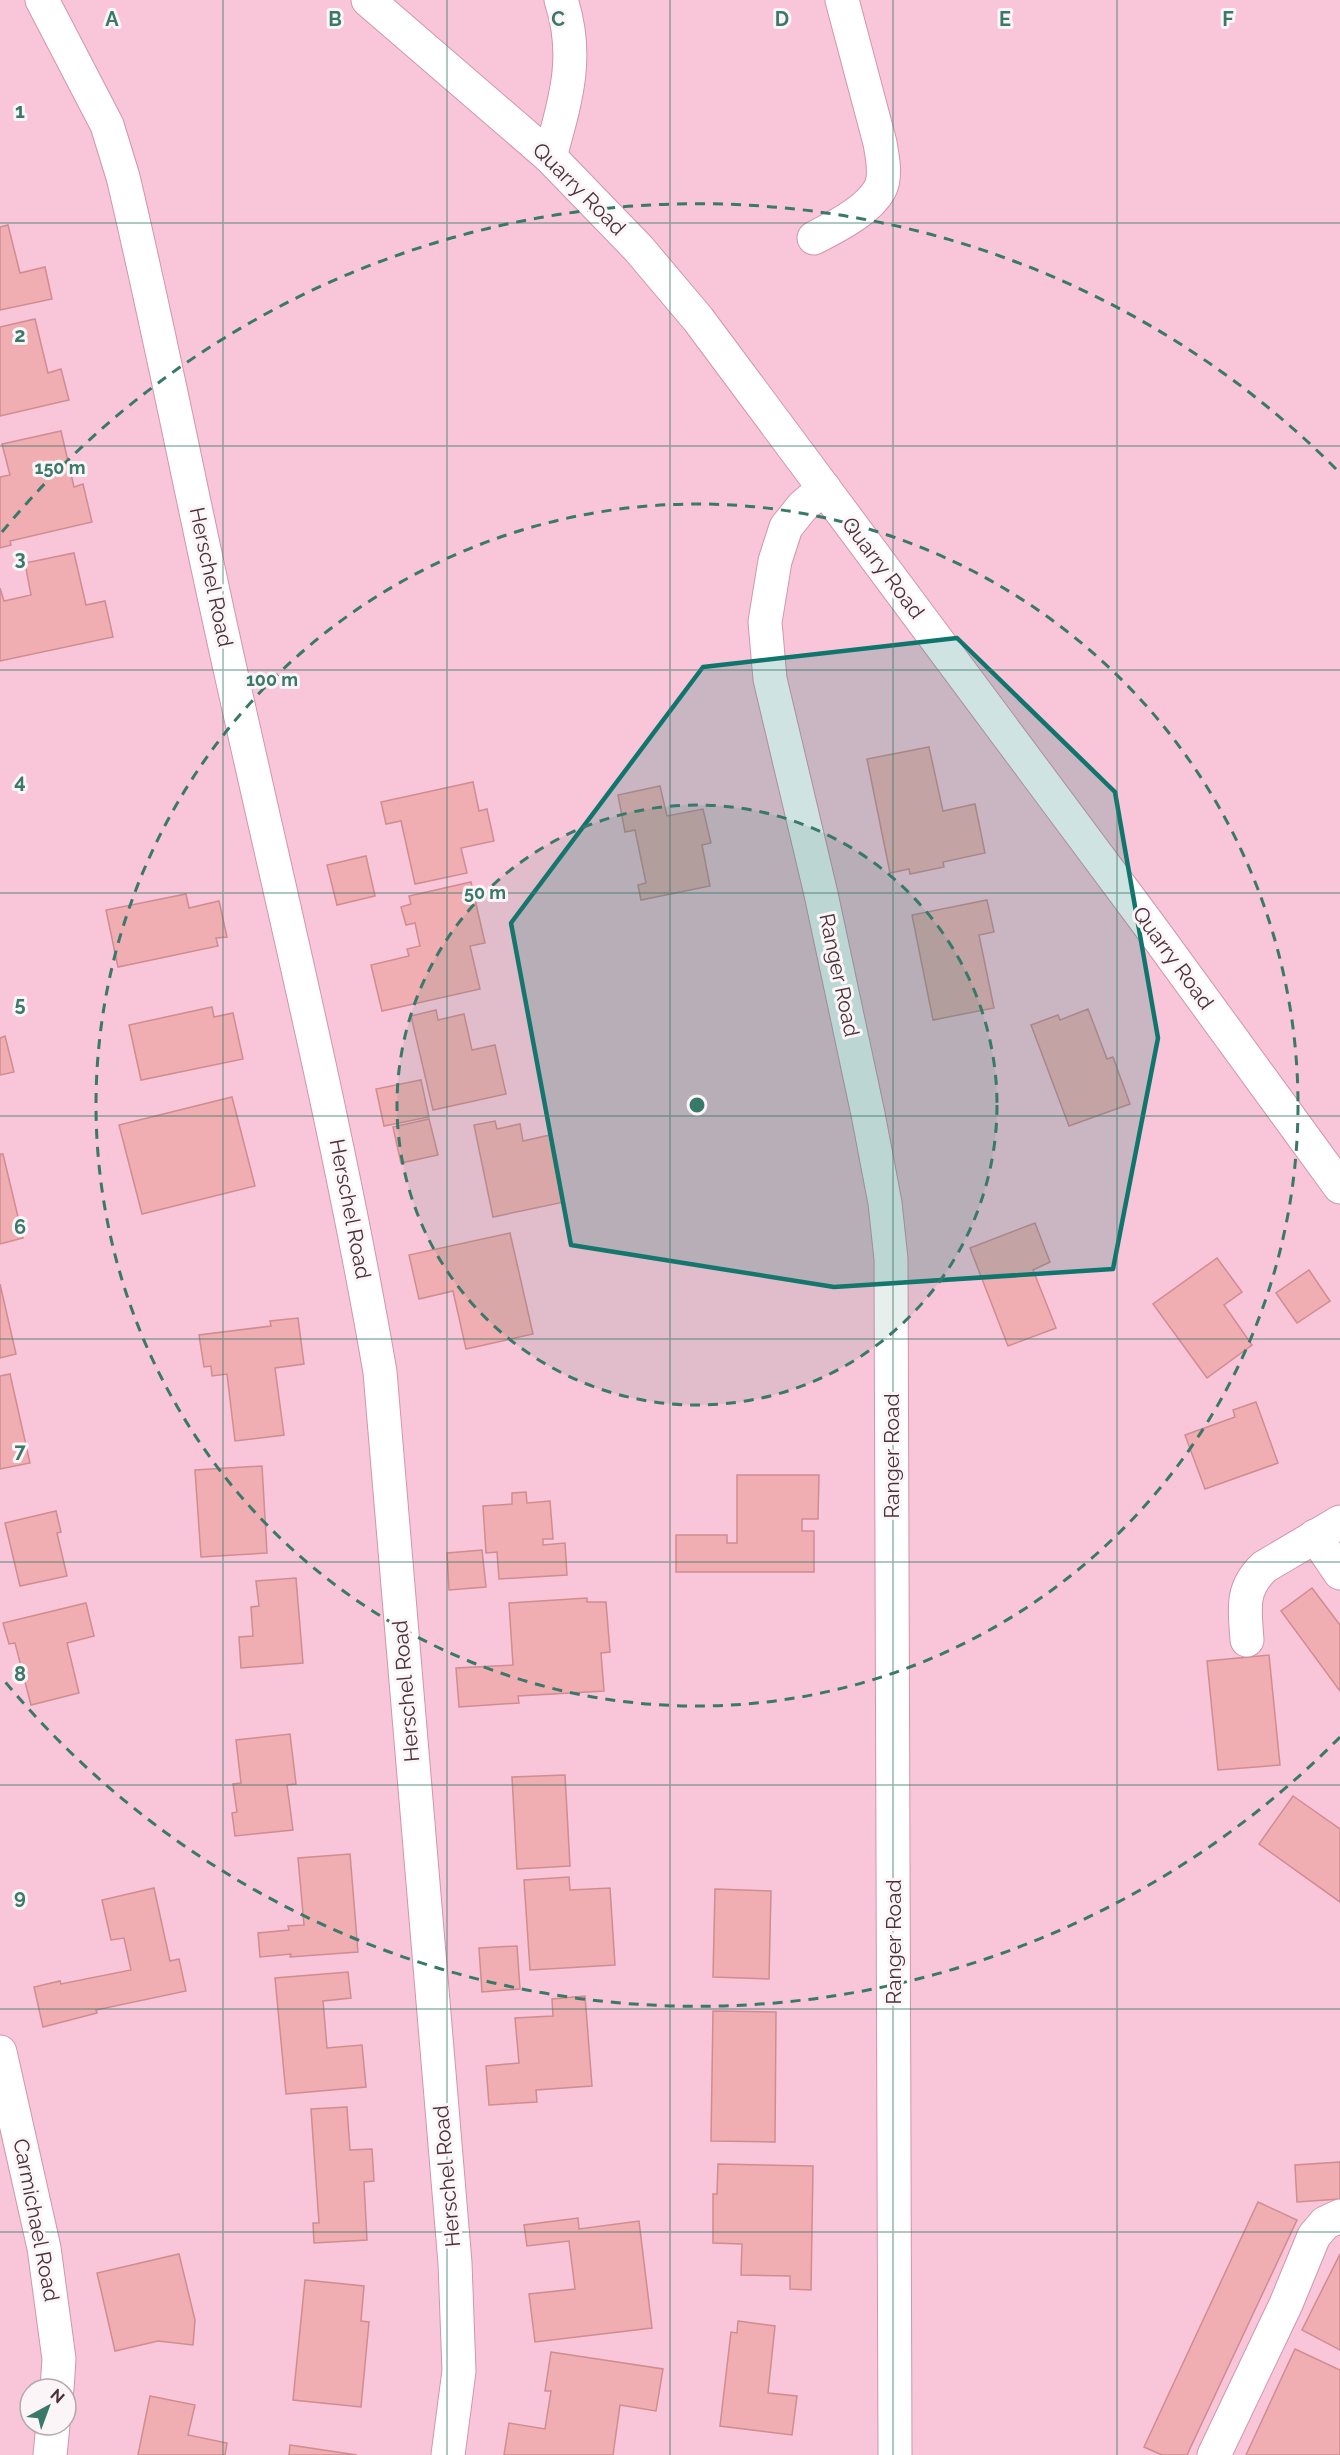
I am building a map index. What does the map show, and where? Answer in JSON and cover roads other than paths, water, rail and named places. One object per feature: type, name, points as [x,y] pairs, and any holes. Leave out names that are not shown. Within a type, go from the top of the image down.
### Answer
[{"type":"street","name":"Herschel Road","points":[[42,0],[107,125],[123,177],[233,685],[338,1151],[376,1350],[381,1384],[455,2263],[459,2371],[448,2455]]},
{"type":"street","name":"Quarry Road","points":[[368,0],[550,157],[639,249],[683,302],[824,488],[1340,1187]]},
{"type":"street","points":[[550,157],[570,72],[569,24],[561,0]]},
{"type":"street","points":[[814,238],[848,220],[872,198],[881,187],[884,164],[842,0]]},
{"type":"street","name":"Ranger Road","points":[[824,488],[803,506],[786,527],[775,561],[765,622],[770,679],[821,894],[856,1056],[885,1203],[891,1259],[895,2455]]},
{"type":"street","points":[[1247,1640],[1244,1602],[1254,1576],[1263,1567],[1328,1529],[1340,1573]]},
{"type":"street","name":"Carmichael Road","points":[[0,2052],[44,2248],[59,2359],[58,2377]]},
{"type":"street","points":[[1214,2455],[1286,2304],[1314,2236],[1325,2223],[1340,2216]]},
{"type":"street","points":[[50,2455],[52,2437]]}]
